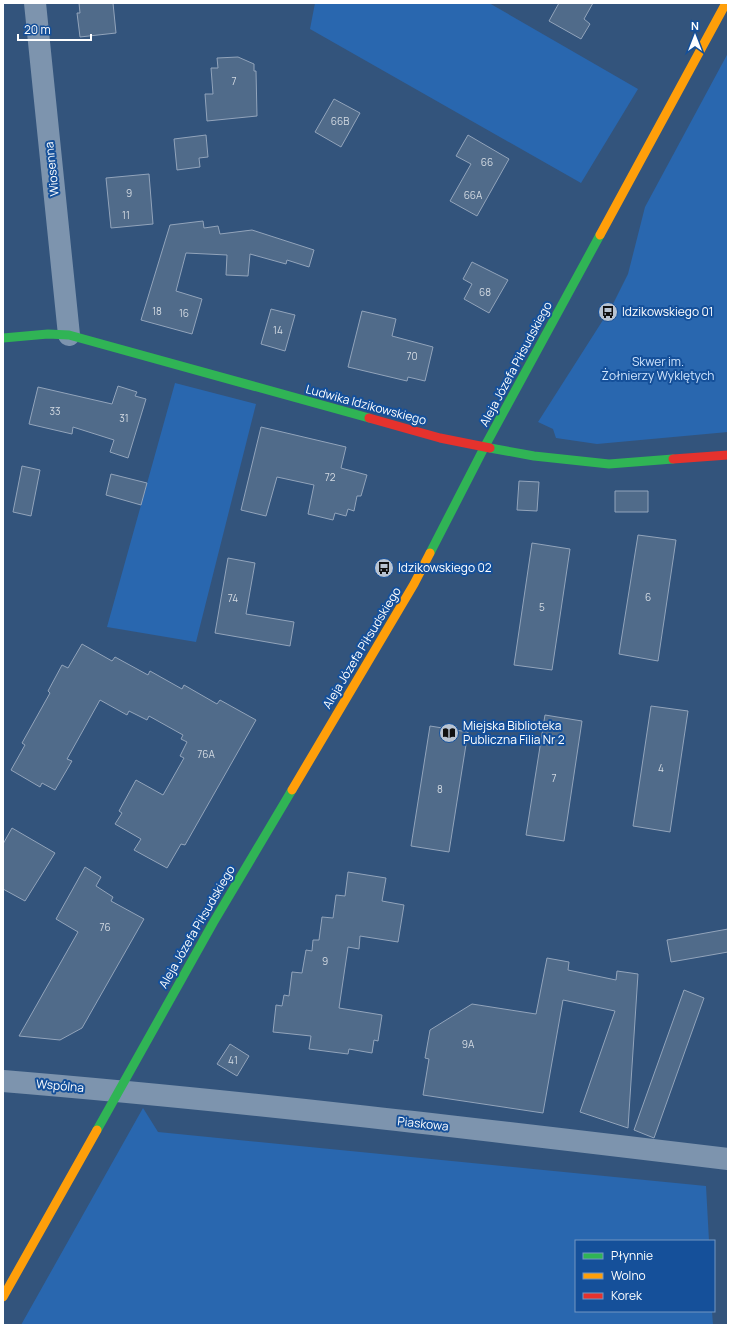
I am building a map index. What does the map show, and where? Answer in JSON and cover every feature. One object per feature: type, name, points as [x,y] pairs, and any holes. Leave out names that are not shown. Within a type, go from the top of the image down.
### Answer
[{"type":"main road","name":"Aleja Józefa Piłsudskiego","points":[[3,1297],[117,1090],[213,923],[414,584],[485,446],[726,3]]},
{"type":"main road","name":"Ludwika Idzikowskiego","points":[[3,338],[48,334],[69,335],[434,436],[534,456],[609,464],[728,455]]},
{"type":"street","name":"Wiosenna","points":[[35,3],[69,335]]},
{"type":"street","name":"Wspólna","points":[[3,1081],[117,1090]]},
{"type":"street","name":"Piaskowa","points":[[117,1090],[728,1159]]},
{"type":"green space","points":[[315,3],[489,3],[638,89],[581,183],[310,29]]},
{"type":"green space","name":"Skwer im. Żołnierzy Wyklętych","points":[[728,53],[728,432],[597,444],[556,438],[553,429],[538,422],[603,320],[607,322],[615,307],[612,306],[628,274],[645,207]]},
{"type":"green space","points":[[175,383],[256,404],[196,642],[107,627]]},
{"type":"green space","points":[[143,1108],[158,1132],[706,1186],[709,1240],[575,1240],[575,1312],[712,1312],[713,1325],[21,1325]]},
{"type":"building","points":[[79,3],[113,3],[116,33],[80,37],[77,13],[80,13]]},
{"type":"building","points":[[559,3],[593,3],[584,19],[590,24],[581,39],[549,21]]},
{"type":"building","points":[[238,57],[254,64],[254,71],[256,71],[257,116],[207,121],[205,94],[213,94],[211,68],[218,68],[217,58]]},
{"type":"building","points":[[334,99],[360,113],[341,147],[315,132]]},
{"type":"building","points":[[206,135],[208,157],[199,158],[200,167],[177,170],[174,139]]},
{"type":"building","points":[[468,135],[509,159],[477,216],[450,201],[471,164],[456,156]]},
{"type":"building","points":[[149,174],[153,224],[111,228],[106,178]]},
{"type":"building","points":[[203,221],[204,228],[218,226],[220,234],[252,230],[314,250],[309,267],[287,260],[286,264],[250,254],[248,276],[226,275],[227,255],[186,253],[176,291],[202,299],[192,334],[141,320],[170,225]]},
{"type":"building","points":[[472,262],[508,280],[489,313],[464,299],[472,284],[463,279]]},
{"type":"building","points":[[271,309],[295,315],[285,351],[261,344]]},
{"type":"building","points":[[362,311],[396,319],[392,336],[433,347],[425,381],[408,377],[407,381],[348,367]]},
{"type":"building","points":[[118,386],[137,392],[135,396],[146,399],[128,458],[110,452],[114,440],[73,427],[72,434],[29,424],[38,387],[112,404]]},
{"type":"building","points":[[261,427],[346,447],[341,468],[367,475],[361,496],[357,496],[354,511],[348,509],[346,516],[335,513],[333,520],[308,514],[314,485],[277,477],[266,516],[241,510]]},
{"type":"building","points":[[22,466],[40,470],[31,516],[13,512]]},
{"type":"building","points":[[111,474],[147,483],[141,505],[106,495]]},
{"type":"building","points":[[519,481],[539,482],[537,511],[517,510]]},
{"type":"building","points":[[615,491],[648,491],[648,512],[615,512]]},
{"type":"building","points":[[638,535],[676,540],[658,661],[619,654]]},
{"type":"building","points":[[532,543],[570,549],[552,670],[514,665]]},
{"type":"building","points":[[228,558],[255,563],[246,614],[294,622],[290,646],[215,633]]},
{"type":"building","points":[[82,644],[112,661],[115,657],[148,675],[150,671],[182,689],[184,685],[217,704],[220,700],[256,720],[185,845],[181,844],[167,868],[134,850],[141,839],[115,824],[122,813],[119,811],[136,780],[163,795],[184,758],[180,756],[187,742],[181,739],[183,735],[149,716],[147,720],[129,711],[127,715],[100,700],[67,759],[72,761],[55,790],[42,783],[40,787],[11,770],[25,745],[22,743],[50,693],[48,691],[62,665],[68,668]]},
{"type":"building","points":[[651,706],[688,711],[670,832],[633,826]]},
{"type":"building","points":[[545,715],[582,721],[564,841],[526,835]]},
{"type":"building","points":[[430,726],[468,732],[449,852],[411,846]]},
{"type":"building","points":[[12,828],[55,853],[25,901],[3,889],[3,844]]},
{"type":"building","points":[[85,867],[101,877],[96,886],[113,897],[111,901],[144,919],[82,1028],[60,1040],[19,1036],[78,932],[56,919]]},
{"type":"building","points":[[348,872],[386,878],[382,901],[404,905],[398,942],[360,936],[359,949],[348,947],[339,1008],[382,1015],[378,1041],[374,1040],[372,1053],[349,1049],[348,1054],[309,1049],[311,1036],[273,1032],[276,1005],[282,1006],[284,995],[289,996],[292,972],[302,973],[306,950],[312,951],[313,940],[319,940],[322,917],[333,918],[336,895],[345,896]]},
{"type":"building","points":[[728,929],[728,952],[671,962],[667,940]]},
{"type":"building","points":[[547,958],[569,962],[568,970],[616,980],[617,971],[638,974],[628,1128],[580,1112],[615,1011],[563,1000],[543,1113],[423,1095],[429,1059],[425,1058],[430,1030],[472,1004],[536,1014]]},
{"type":"building","points":[[684,990],[704,998],[654,1138],[634,1130]]},
{"type":"building","points":[[230,1044],[249,1056],[237,1076],[217,1064]]},
{"type":"traffic: fast","points":[[430,553],[485,446],[600,235]]},
{"type":"traffic: fast","points":[[3,338],[48,334],[69,335],[369,418]]},
{"type":"traffic: fast","points":[[490,448],[534,456],[609,464],[673,459]]},
{"type":"traffic: fast","points":[[97,1130],[213,923],[292,790]]},
{"type":"traffic: slow","points":[[600,235],[726,3]]},
{"type":"traffic: slow","points":[[292,790],[414,584],[430,553]]},
{"type":"traffic: slow","points":[[3,1297],[97,1130]]},
{"type":"traffic: jam","points":[[369,418],[440,438],[490,448]]},
{"type":"traffic: jam","points":[[673,459],[728,455]]},
{"type":"place","name":"Idzikowskiego 01","points":[[608,312]]},
{"type":"place","name":"Idzikowskiego 02","points":[[384,568]]},
{"type":"place","name":"Miejska Biblioteka Publiczna Filia Nr 2","points":[[449,733]]}]
